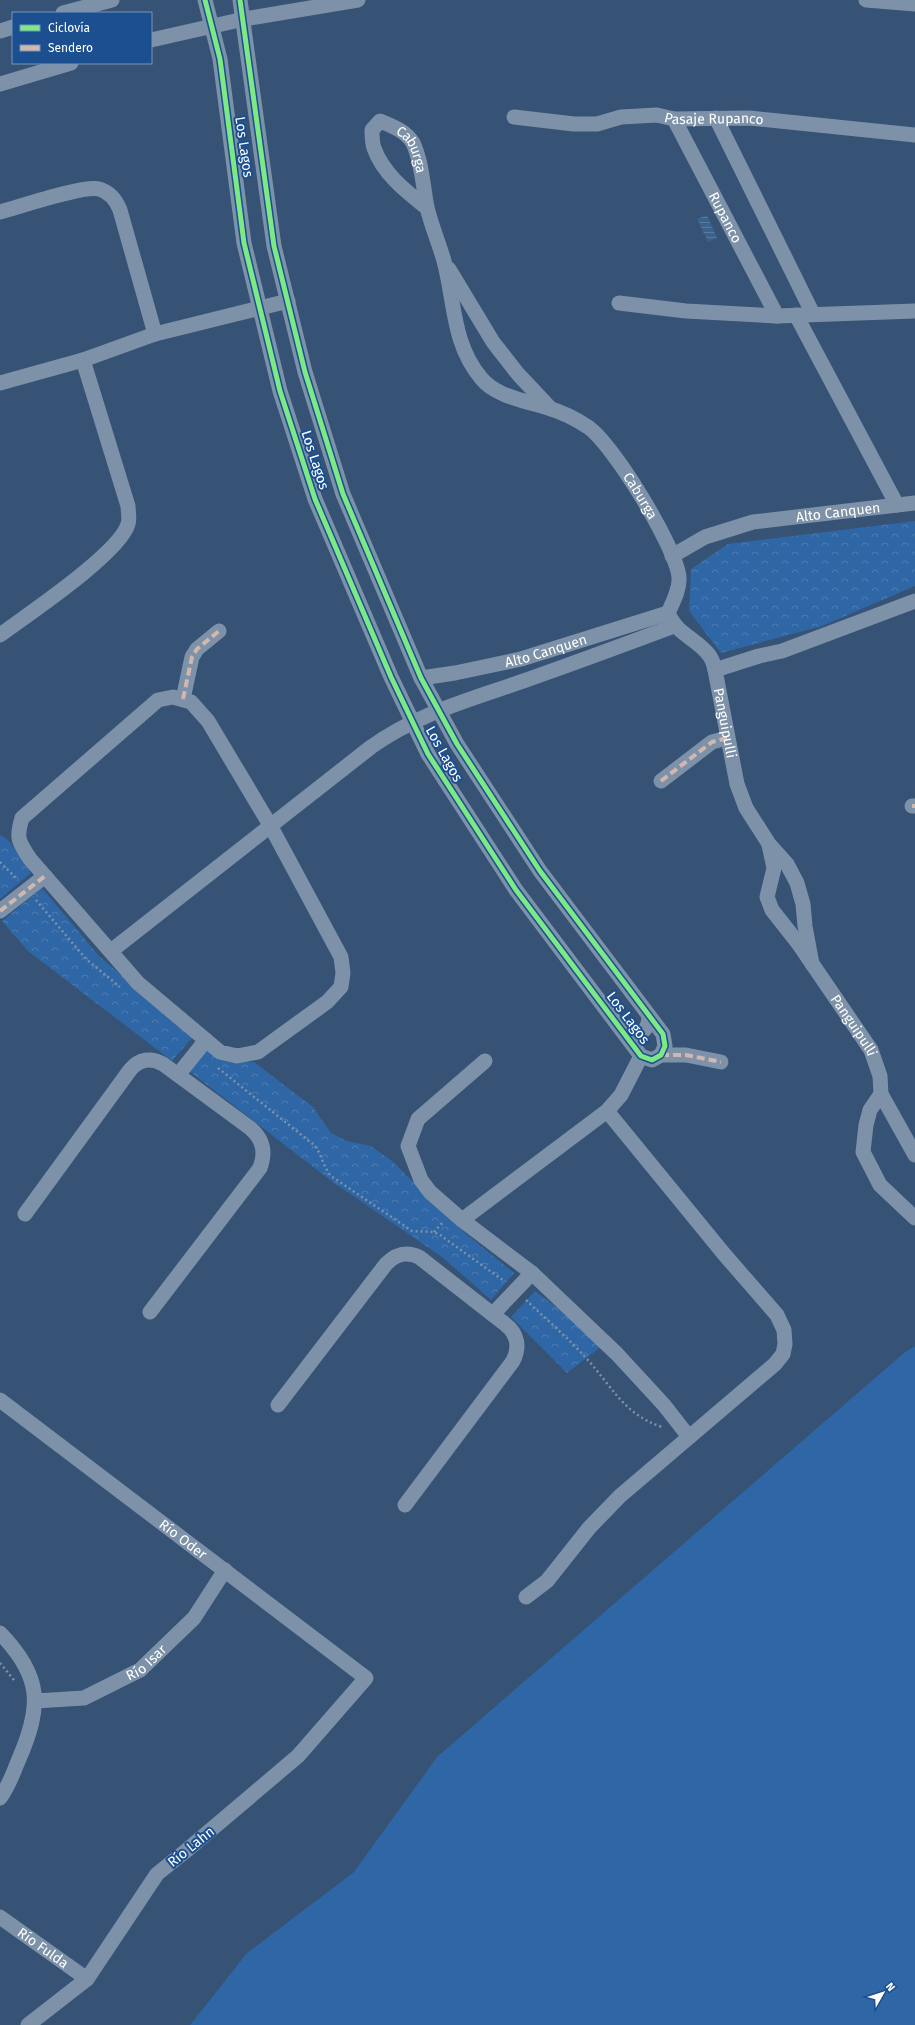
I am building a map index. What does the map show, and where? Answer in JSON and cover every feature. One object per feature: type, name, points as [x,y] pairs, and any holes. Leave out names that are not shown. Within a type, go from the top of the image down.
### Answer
[{"type":"street","points":[[67,12],[112,0]]},
{"type":"street","name":"Los Lagos","points":[[205,0],[220,59],[244,243],[280,391],[315,499],[391,677],[428,754],[516,890],[641,1056],[652,1060],[660,1055],[666,1046],[663,1034],[540,871],[457,744],[437,710],[421,678],[343,494],[305,372],[274,246],[244,20],[240,0]]},
{"type":"street","points":[[152,40],[212,26],[358,0]]},
{"type":"street","points":[[866,0],[915,4]]},
{"type":"street","points":[[0,31],[12,27]]},
{"type":"street","points":[[0,84],[68,64]]},
{"type":"street","name":"Pasaje Rupanco","points":[[514,117],[574,124],[597,124],[621,117],[658,115],[674,118],[750,118],[915,135]]},
{"type":"street","name":"Rupanco","points":[[674,118],[777,316]]},
{"type":"street","points":[[716,118],[813,314]]},
{"type":"street","name":"Caburga","points":[[428,208],[406,191],[384,168],[373,147],[372,130],[380,121],[398,127],[412,142],[420,169],[428,208],[444,262],[459,340],[470,365],[483,381],[502,394],[550,408],[588,427],[612,451],[658,524],[672,556],[679,578],[676,597],[668,613]]},
{"type":"street","points":[[0,212],[84,189],[92,188],[107,192],[113,197],[120,210],[155,334]]},
{"type":"street","name":"Caburga","points":[[444,262],[493,342],[518,374],[550,408]]},
{"type":"street","points":[[0,383],[83,360],[155,334],[288,301]]},
{"type":"street","points":[[619,303],[686,311],[777,316],[915,311]]},
{"type":"street","points":[[796,315],[898,505]]},
{"type":"street","points":[[0,635],[94,564],[116,543],[128,524],[128,506],[83,360]]},
{"type":"street","name":"Alto Canquen","points":[[672,556],[705,538],[753,522],[915,503]]},
{"type":"street","points":[[715,670],[752,658],[782,651],[915,601]]},
{"type":"street","name":"Alto Canquen","points":[[421,678],[455,673],[520,659],[668,613]]},
{"type":"street","name":"Panguipulli","points":[[668,613],[674,626],[706,651],[710,656],[715,670],[737,784],[746,808],[769,844],[787,864],[797,883],[803,904],[805,926],[812,964]]},
{"type":"street","name":"Alto Canquen","points":[[111,951],[371,747],[413,721],[437,710],[674,626]]},
{"type":"street","points":[[183,699],[192,657],[196,649],[219,631]]},
{"type":"street","points":[[520,659],[528,679]]},
{"type":"street","points":[[173,697],[183,699],[191,702],[208,721],[270,825],[341,957],[343,973],[341,987],[327,1002],[258,1052],[237,1056],[220,1052],[138,983],[44,876],[22,847],[18,834],[22,818],[158,700],[173,697]]},
{"type":"street","points":[[661,781],[712,742],[728,738]]},
{"type":"street","name":"Panguipulli","points":[[769,844],[774,868],[767,897],[772,910],[812,964],[871,1050],[880,1076],[881,1094],[915,1155]]},
{"type":"street","points":[[0,911],[44,876]]},
{"type":"street","points":[[626,1035],[632,1036],[641,1033],[648,1026],[649,1016]]},
{"type":"street","points":[[178,1075],[206,1040]]},
{"type":"street","points":[[660,1055],[686,1055],[721,1062]]},
{"type":"street","points":[[462,1220],[607,1112],[621,1095],[641,1056]]},
{"type":"street","points":[[24,1214],[135,1064],[141,1061],[154,1060],[163,1064],[256,1133],[260,1139],[264,1154],[263,1161],[256,1174],[150,1312]]},
{"type":"street","points":[[485,1061],[418,1119],[408,1146],[421,1180],[430,1192],[462,1220],[532,1273],[617,1354],[690,1437]]},
{"type":"street","points":[[881,1094],[870,1110],[866,1125],[863,1152],[880,1185],[915,1218]]},
{"type":"street","points":[[526,1596],[547,1581],[584,1533],[610,1506],[780,1359],[785,1344],[784,1330],[777,1315],[724,1254],[607,1112]]},
{"type":"street","points":[[278,1406],[386,1264],[394,1256],[406,1253],[419,1257],[493,1314],[514,1332],[517,1344],[516,1356],[405,1505]]},
{"type":"street","points":[[493,1314],[532,1273]]},
{"type":"street","name":"Río Oder","points":[[0,1400],[366,1678]]},
{"type":"street","name":"Río Isar","points":[[34,1701],[84,1698],[140,1670],[194,1618],[225,1570]]},
{"type":"street","points":[[0,1633],[17,1651],[32,1681],[35,1708],[26,1743],[6,1790],[0,1798]]},
{"type":"street","name":"Río Lahn","points":[[28,2025],[87,1979],[157,1874],[298,1756],[366,1678]]},
{"type":"street","name":"Río Fulda","points":[[0,1917],[87,1979]]},
{"type":"path","points":[[0,862],[27,890],[86,958],[121,988]]},
{"type":"path","points":[[215,1066],[314,1145],[320,1152],[326,1168],[331,1176],[412,1231],[434,1232],[440,1235],[516,1290],[585,1357],[612,1392],[630,1411],[648,1423],[690,1437]]},
{"type":"path","points":[[0,1663],[18,1685]]},
{"type":"green space","points":[[915,521],[915,586],[822,626],[721,653],[689,611],[691,569],[728,544]]},
{"type":"green space","points":[[0,835],[13,846],[31,873],[0,899]]},
{"type":"green space","points":[[42,888],[99,956],[193,1037],[172,1061],[28,951],[2,921]]},
{"type":"green space","points":[[205,1049],[237,1061],[254,1062],[313,1107],[331,1133],[347,1141],[371,1146],[392,1161],[464,1232],[514,1273],[491,1300],[442,1257],[330,1180],[188,1070]]},
{"type":"green space","points":[[535,1291],[568,1316],[602,1346],[567,1373],[511,1317]]},
{"type":"green space","points":[[915,1346],[915,2025],[190,2025],[247,1953],[354,1872],[437,1757],[905,1352]]},
{"type":"shaded area","points":[[707,215],[717,238],[708,242],[697,219]]},
{"type":"marked path","points":[[183,699],[192,657],[197,649],[219,631]]},
{"type":"marked path","points":[[661,781],[712,742],[727,738]]},
{"type":"marked path","points":[[0,911],[45,876]]},
{"type":"marked path","points":[[661,1055],[686,1055],[721,1062]]},
{"type":"cycle path","points":[[205,0],[220,59],[244,243],[280,391],[315,499],[391,677],[428,754],[516,890],[641,1056],[652,1060],[661,1055],[665,1046],[663,1034],[540,871],[457,744],[421,678],[343,494],[305,372],[274,246],[240,0]]}]
